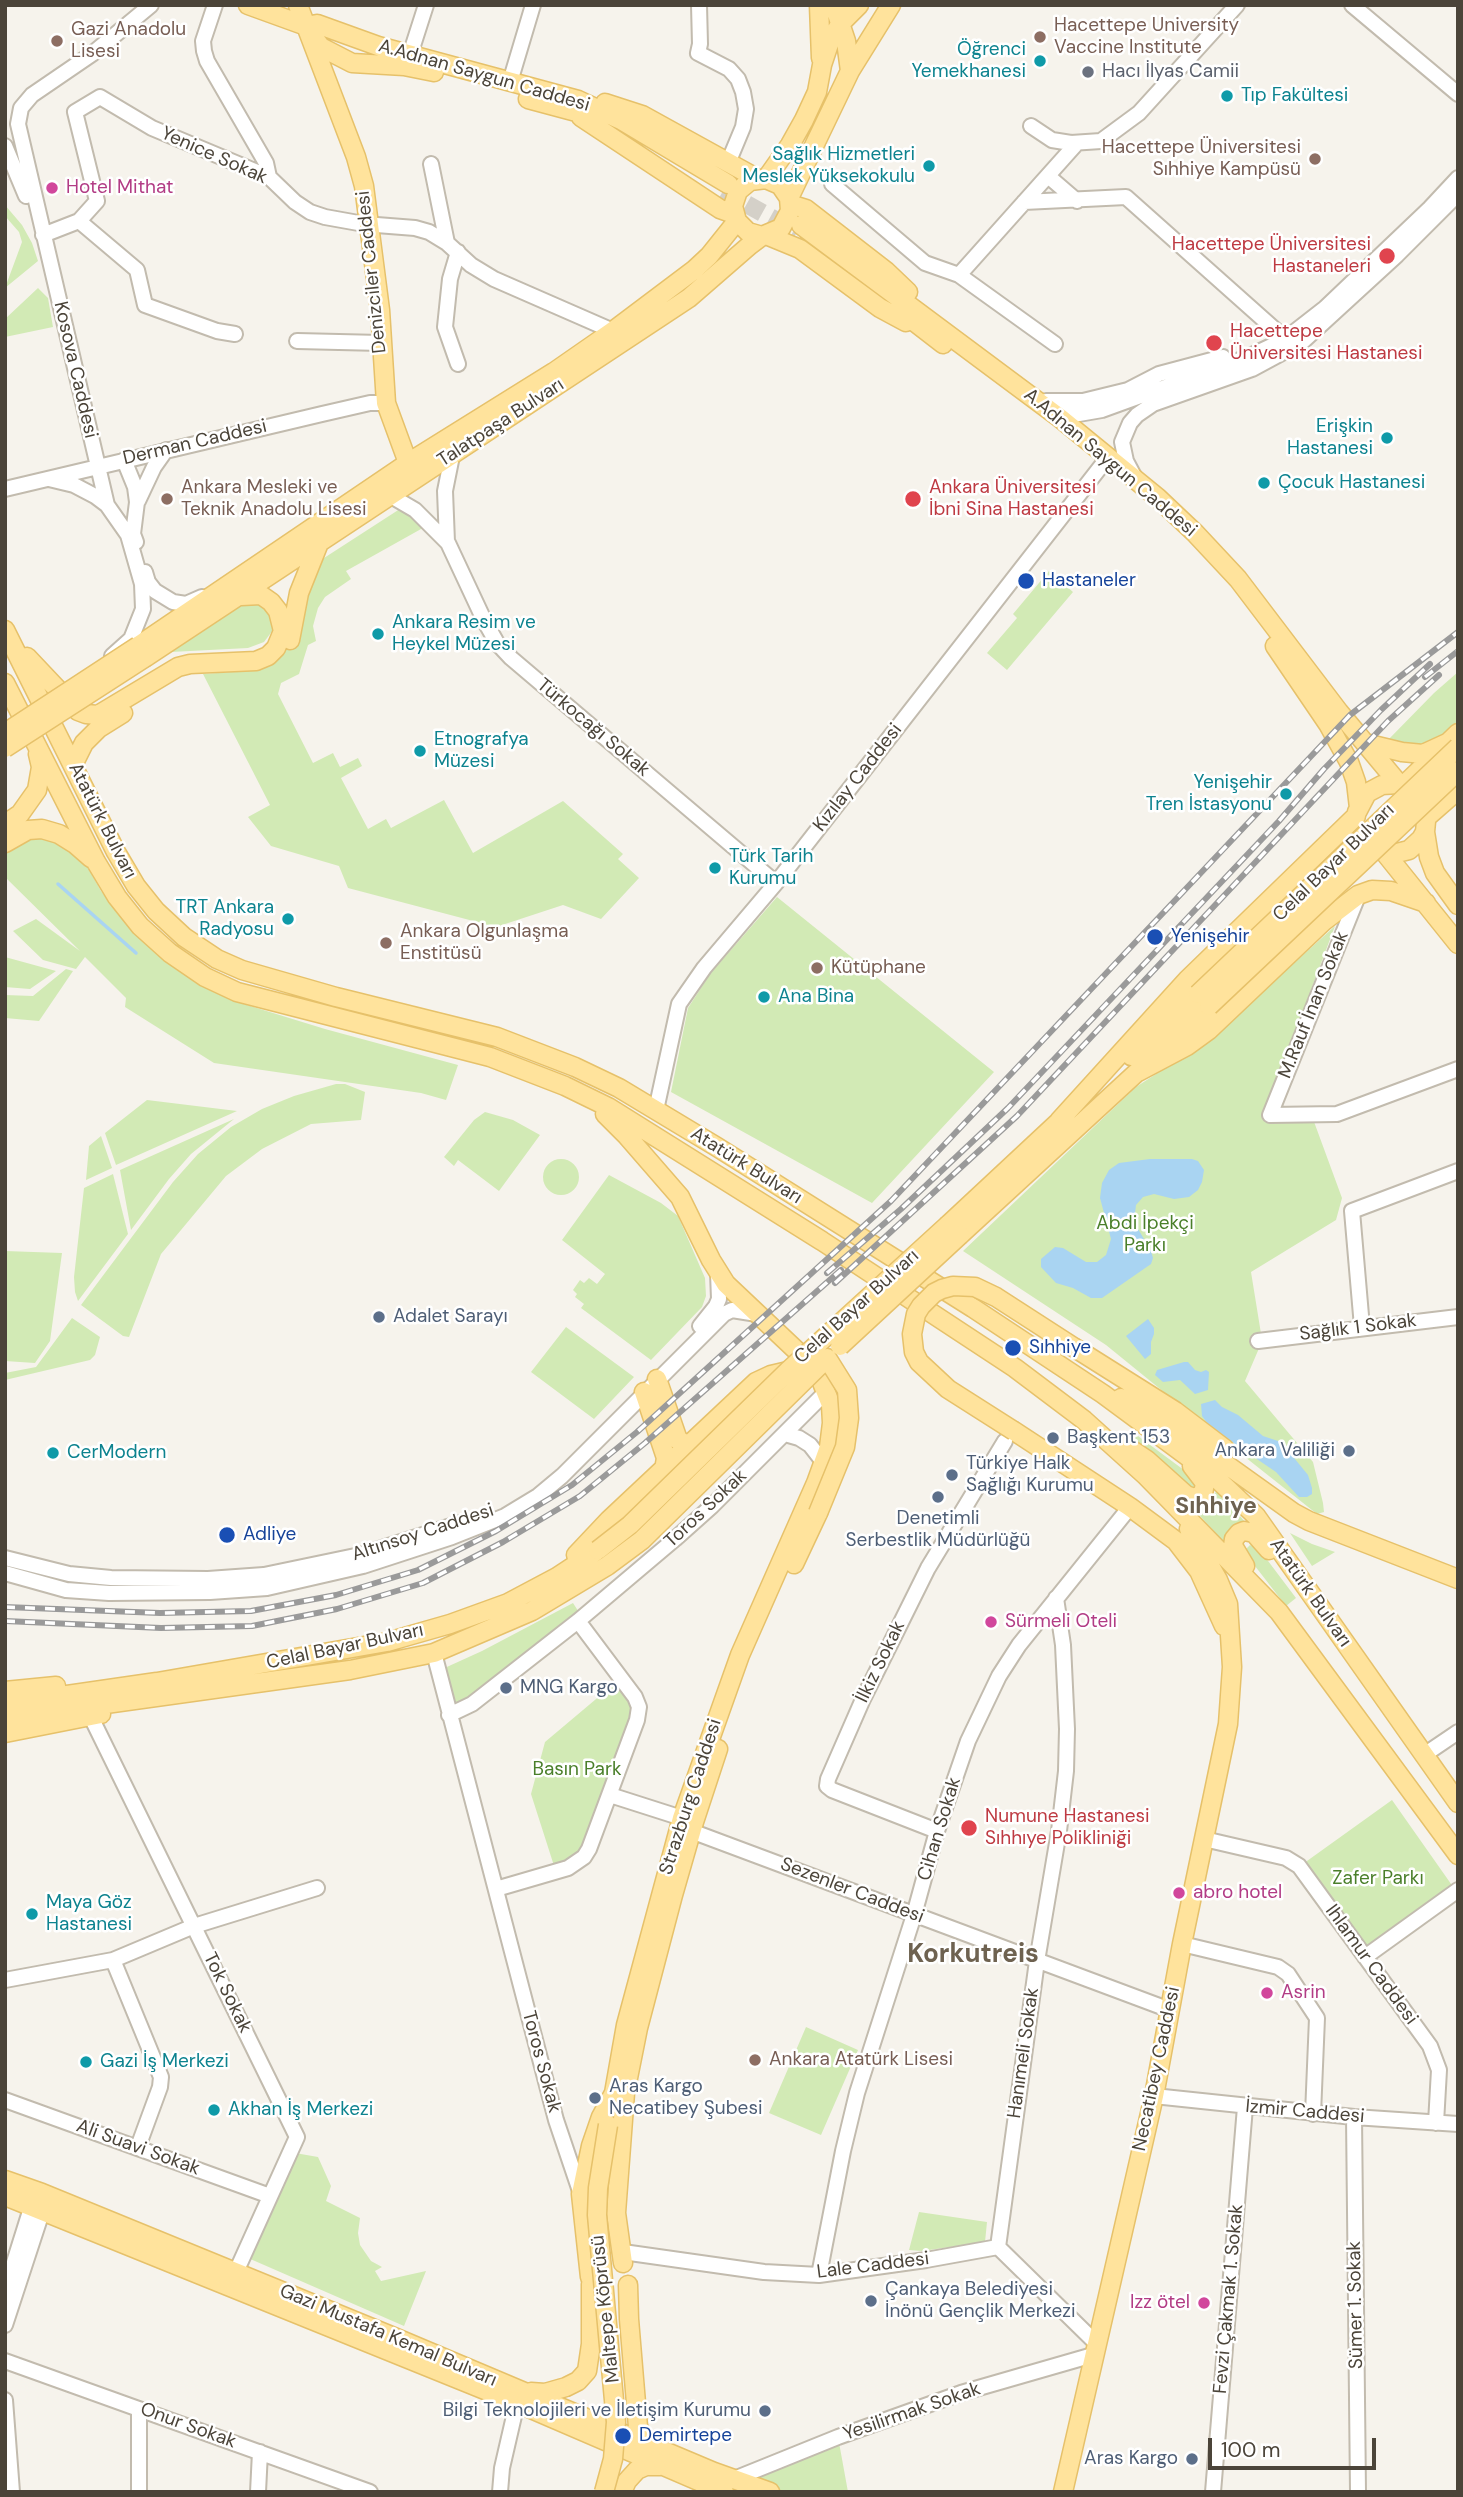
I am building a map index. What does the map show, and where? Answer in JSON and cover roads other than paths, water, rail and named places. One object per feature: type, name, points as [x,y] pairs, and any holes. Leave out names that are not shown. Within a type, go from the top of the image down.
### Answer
[{"type":"main road","name":"A.Adnan Saygun Caddesi","points":[[248,5],[306,26],[317,24],[373,45],[510,82],[575,106],[725,188]]},
{"type":"main road","name":"Denizciler Caddesi","points":[[298,5],[356,157],[370,225],[386,402],[408,463]]},
{"type":"main road","points":[[819,5],[822,65]]},
{"type":"main road","points":[[834,5],[846,41],[850,71]]},
{"type":"main road","name":"Talatpaşa Bulvarı","points":[[5,748],[142,651],[220,590],[408,463],[554,372],[694,270],[721,242],[735,217],[734,198],[738,191],[743,185],[762,178],[780,161],[817,92],[830,41],[840,24],[859,5]]},
{"type":"main road","name":"Talatpaşa Bulvarı","points":[[5,733],[81,683],[237,597],[689,298],[764,235],[775,232],[785,223],[790,201],[850,71],[891,5]]},
{"type":"main road","name":"A.Adnan Saygun Caddesi","points":[[306,26],[321,47],[347,61],[404,66],[575,106]]},
{"type":"main road","points":[[334,97],[336,82],[347,61],[358,50],[373,45]]},
{"type":"main road","points":[[575,106],[608,104],[642,115],[729,163],[780,185],[790,201],[806,209],[886,271],[912,296],[923,322]]},
{"type":"main road","points":[[575,106],[719,209],[735,217],[747,232],[764,235],[800,249],[880,309],[923,322]]},
{"type":"main road","name":"A.Adnan Saygun Caddesi","points":[[799,229],[835,260],[1045,403],[1195,533],[1238,579],[1365,743],[1401,784],[1421,798],[1426,825],[1426,848],[1435,873],[1458,905]]},
{"type":"main road","name":"A.Adnan Saygun Caddesi","points":[[923,322],[1189,538],[1232,584],[1338,741],[1353,771],[1360,833],[1364,840],[1385,853],[1458,944]]},
{"type":"main road","points":[[73,765],[84,743],[100,728],[166,685],[189,675],[259,670],[273,664],[284,654],[290,643],[299,593],[319,543]]},
{"type":"main road","points":[[9,636],[78,711],[98,715],[178,667],[256,661],[268,656],[276,648],[283,631],[278,611],[261,595],[237,597]]},
{"type":"main road","name":"Atatürk Bulvarı","points":[[9,636],[116,852],[136,886],[156,911],[184,937],[217,959],[242,970],[497,1037],[575,1067],[619,1088],[962,1301],[1103,1394],[1214,1476],[1250,1509],[1458,1803]]},
{"type":"main road","name":"Atatürk Bulvarı","points":[[5,684],[11,703],[35,741],[96,862],[117,897],[140,926],[170,953],[220,985],[237,992],[490,1057],[608,1107],[822,1241],[1015,1368],[1084,1420],[1182,1513],[1279,1612],[1458,1855]]},
{"type":"main road","points":[[5,824],[20,814],[37,790],[41,768],[35,741]]},
{"type":"main road","points":[[1059,1121],[1187,980],[1357,812],[1362,800],[1374,788],[1401,784],[1454,741]]},
{"type":"main road","points":[[1365,743],[1423,754],[1454,741]]},
{"type":"main road","name":"Celal Bayar Bulvarı","points":[[5,1704],[350,1670],[434,1653],[532,1611],[607,1566],[642,1540],[821,1351],[954,1230],[1138,1072],[1203,1000],[1454,741]]},
{"type":"main road","name":"Celal Bayar Bulvarı","points":[[954,1230],[1059,1121],[1203,1000],[1458,771]]},
{"type":"main road","points":[[1385,853],[1409,850],[1421,839],[1426,825],[1458,790]]},
{"type":"main road","points":[[5,844],[27,830],[41,829],[59,834],[96,862]]},
{"type":"main road","points":[[1138,1072],[1187,1046],[1209,1030],[1324,921],[1358,895],[1372,890],[1391,891],[1426,903]]},
{"type":"main road","name":"Atatürk Bulvarı","points":[[577,1092],[628,1136],[680,1197],[718,1273]]},
{"type":"main road","points":[[718,1273],[732,1291],[757,1314]]},
{"type":"main road","points":[[1231,1642],[1199,1571],[1185,1552],[1163,1531],[1130,1507],[1010,1436],[933,1378],[914,1352],[912,1334],[916,1314],[934,1293],[953,1286],[975,1287],[996,1297],[1202,1431],[1260,1479],[1281,1505]]},
{"type":"main road","name":"Strazburg Caddesi","points":[[623,2258],[616,2213],[625,2025],[740,1655],[829,1447],[832,1423],[827,1391],[810,1366],[757,1314]]},
{"type":"main road","name":"Celal Bayar Bulvarı","points":[[5,1717],[387,1642],[450,1625],[508,1603],[557,1577],[630,1525],[788,1371],[821,1351]]},
{"type":"main road","name":"Strazburg Caddesi","points":[[686,1824],[751,1660],[845,1447],[849,1418],[847,1390],[821,1351]]},
{"type":"main road","points":[[557,1577],[609,1520],[756,1382],[788,1371]]},
{"type":"main road","points":[[648,1383],[678,1440],[689,1446]]},
{"type":"main road","points":[[648,1383],[666,1458],[664,1469]]},
{"type":"main road","points":[[1103,1394],[1123,1398],[1143,1408],[1209,1451],[1281,1505],[1309,1521],[1458,1579]]},
{"type":"main road","points":[[1084,1420],[1147,1460],[1186,1495],[1194,1498],[1201,1495],[1205,1486],[1203,1478],[1155,1432]]},
{"type":"main road","name":"Necatibey Caddesi","points":[[1063,2492],[1153,2096],[1228,1724],[1232,1667],[1229,1614],[1224,1591],[1182,1513]]},
{"type":"main road","points":[[1279,1612],[1234,1550],[1234,1539],[1239,1533],[1246,1531],[1256,1535],[1310,1593]]},
{"type":"main road","name":"Celal Bayar Bulvarı","points":[[5,1691],[32,1687],[158,1689]]},
{"type":"main road","name":"Celal Bayar Bulvarı","points":[[5,1733],[91,1717],[158,1689]]},
{"type":"main road","points":[[613,2126],[620,2093]]},
{"type":"main road","name":"Strazburg Caddesi","points":[[519,2398],[566,2387],[578,2381],[587,2371],[591,2344],[590,2280],[581,2194],[591,2146],[601,2117],[620,2093]]},
{"type":"main road","name":"Maltepe Köprüsü","points":[[604,2492],[613,2459],[617,2422],[597,2215],[598,2188],[613,2126]]},
{"type":"main road","name":"Maltepe Köprüsü","points":[[613,2126],[606,2214],[628,2424],[624,2461],[614,2492]]},
{"type":"main road","name":"Gazi Mustafa Kemal Bulvarı","points":[[5,2180],[236,2272],[519,2398],[660,2466],[729,2485],[770,2492]]},
{"type":"main road","name":"Gazi Mustafa Kemal Bulvarı","points":[[5,2196],[519,2398],[646,2442],[729,2485]]},
{"type":"main road","points":[[628,2285],[621,2294],[609,2297],[598,2293],[590,2280],[591,2270],[599,2260],[623,2258],[629,2273],[629,2319],[638,2427],[646,2442]]},
{"type":"main road","points":[[622,2492],[637,2470],[646,2466],[660,2466]]},
{"type":"street","points":[[43,235],[20,139],[21,108],[32,95],[92,54],[151,5]]},
{"type":"street","points":[[215,5],[203,41],[207,61],[266,163],[270,177]]},
{"type":"street","points":[[410,55],[426,5]]},
{"type":"street","points":[[510,82],[533,5]]},
{"type":"street","points":[[699,5],[698,53],[729,69],[738,79],[743,92],[746,109],[743,127],[729,163]]},
{"type":"street","points":[[1031,126],[1052,140],[1077,143],[1101,141],[1139,113],[1237,5]]},
{"type":"street","points":[[1352,5],[1458,94]]},
{"type":"street","name":"Yenice Sokak","points":[[79,221],[97,201],[75,112],[100,97],[152,128],[270,177],[295,202],[310,212],[370,225],[415,228],[429,232],[453,247],[471,265],[494,279],[613,331]]},
{"type":"street","points":[[960,275],[1077,143]]},
{"type":"street","points":[[5,146],[43,235]]},
{"type":"street","points":[[431,164],[453,247],[445,327],[458,364]]},
{"type":"street","points":[[1045,403],[1083,401],[1128,390],[1159,374],[1208,362],[1281,335],[1305,317],[1406,222],[1458,167]]},
{"type":"street","points":[[1048,176],[1077,201]]},
{"type":"street","points":[[1045,403],[1073,415],[1102,410],[1248,357],[1284,340],[1325,308],[1458,178]]},
{"type":"street","points":[[832,184],[925,263],[960,275],[1055,344]]},
{"type":"street","points":[[1138,482],[1126,461],[1122,442],[1130,423],[1137,415],[1153,404],[1252,369],[1302,342],[1397,256],[1458,194]]},
{"type":"street","points":[[1024,202],[1126,197],[1281,335]]},
{"type":"street","points":[[1129,455],[1126,446],[1132,426],[1146,413],[1259,371],[1302,348],[1330,326],[1458,205]]},
{"type":"street","points":[[43,235],[79,221],[137,270],[145,306],[217,331],[235,334]]},
{"type":"street","name":"Kosova Caddesi","points":[[43,235],[107,505]]},
{"type":"street","points":[[297,341],[381,343]]},
{"type":"street","name":"Derman Caddesi","points":[[5,489],[370,403],[386,402]]},
{"type":"street","points":[[137,502],[154,467],[166,450]]},
{"type":"street","name":"Türkocağı Sokak","points":[[447,543],[444,500],[446,477],[452,456]]},
{"type":"street","points":[[124,460],[135,487],[137,502],[133,534],[148,582],[155,591],[173,602],[186,604],[220,590]]},
{"type":"street","name":"Kızılay Caddesi","points":[[656,1110],[679,1004],[704,968],[776,883],[1102,465]]},
{"type":"street","points":[[48,479],[85,489],[107,505],[128,536],[142,584],[144,609],[131,639],[81,683]]},
{"type":"street","name":"Türkocağı Sokak","points":[[391,496],[415,510],[447,543],[484,620],[504,650],[776,883]]},
{"type":"street","name":"M.Rauf İnan Sokak","points":[[1358,895],[1270,1115],[1337,1114],[1458,1069]]},
{"type":"street","points":[[1362,1326],[1352,1211],[1458,1171]]},
{"type":"street","name":"Altınsoy Caddesi","points":[[5,1558],[69,1574],[111,1578],[286,1577],[363,1566],[452,1537],[505,1516],[538,1496],[562,1475],[701,1324],[716,1306],[720,1292],[718,1273]]},
{"type":"street","name":"Altınsoy Caddesi","points":[[648,1383],[724,1314],[732,1310],[757,1314]]},
{"type":"street","name":"Sağlık 1 Sokak","points":[[1258,1341],[1362,1326],[1458,1317]]},
{"type":"street","name":"Toros Sokak","points":[[449,1716],[472,1704],[578,1621],[712,1506],[827,1391]]},
{"type":"street","points":[[785,1434],[810,1445],[824,1463]]},
{"type":"street","name":"İlkiz Sokak","points":[[937,1831],[832,1790],[828,1786],[828,1779],[863,1699],[928,1569],[1010,1436]]},
{"type":"street","name":"Cihan Sokak","points":[[819,2275],[857,2093],[914,1914],[937,1831],[968,1741],[999,1676],[1019,1645],[1130,1507]]},
{"type":"street","name":"Altınsoy Caddesi","points":[[5,1573],[66,1590],[109,1593],[209,1592],[267,1588],[286,1577]]},
{"type":"street","name":"Hanımeli Sokak","points":[[998,2247],[1066,1771],[1068,1729],[1063,1645],[1056,1598]]},
{"type":"street","points":[[496,1889],[556,1872],[577,1863],[589,1849],[637,1720],[639,1707],[635,1697],[578,1621]]},
{"type":"street","name":"Toros Sokak","points":[[434,1653],[556,2120],[581,2194]]},
{"type":"street","name":"Tok Sokak","points":[[91,1717],[297,2137],[236,2272]]},
{"type":"street","points":[[1424,1755],[1458,1732]]},
{"type":"street","name":"Sezenler Caddesi","points":[[610,1795],[914,1914],[1170,2010]]},
{"type":"street","name":"Ihlamur Caddesi","points":[[1204,1839],[1293,1861],[1300,1866],[1435,2056],[1439,2079],[1436,2123]]},
{"type":"street","points":[[5,1980],[113,1961],[194,1926],[317,1888]]},
{"type":"street","points":[[1365,1957],[1458,1890]]},
{"type":"street","points":[[1182,1944],[1278,1967],[1288,1973],[1317,2018],[1313,2113]]},
{"type":"street","points":[[113,1961],[161,2077],[160,2087],[138,2147]]},
{"type":"street","name":"İzmir Caddesi","points":[[1153,2096],[1245,2107],[1458,2124]]},
{"type":"street","name":"Ali Suavi Sokak","points":[[5,2100],[270,2196]]},
{"type":"street","name":"Fevzi Çakmak 1. Sokak","points":[[1213,2492],[1245,2107]]},
{"type":"street","name":"Sümer 1. Sokak","points":[[1354,2117],[1358,2492]]},
{"type":"street","points":[[5,2291],[38,2207]]},
{"type":"street","points":[[5,2325],[38,2207]]},
{"type":"street","points":[[998,2247],[1095,2349]]},
{"type":"street","name":"Lale Caddesi","points":[[623,2258],[819,2275],[998,2247]]},
{"type":"street","name":"Yesilirmak Sokak","points":[[729,2485],[838,2437],[1095,2349]]},
{"type":"street","name":"Onur Sokak","points":[[5,2361],[370,2492]]},
{"type":"street","points":[[500,2492],[502,2468],[519,2398]]},
{"type":"street","points":[[5,2400],[12,2492]]},
{"type":"street","points":[[139,2409],[139,2492]]},
{"type":"street","points":[[258,2492],[260,2452]]},
{"type":"water","points":[[1150,1159],[1192,1159],[1198,1161],[1204,1170],[1198,1190],[1189,1197],[1174,1199],[1154,1194],[1143,1197],[1136,1205],[1134,1222],[1151,1251],[1151,1264],[1102,1298],[1091,1298],[1073,1288],[1056,1283],[1041,1267],[1041,1259],[1055,1247],[1063,1248],[1086,1262],[1097,1262],[1106,1255],[1111,1239],[1100,1198],[1102,1183],[1109,1170],[1119,1163]]},
{"type":"water","points":[[1148,1319],[1154,1328],[1154,1334],[1151,1354],[1145,1359],[1126,1336]]},
{"type":"water","points":[[1188,1362],[1195,1370],[1209,1372],[1208,1390],[1195,1394],[1180,1380],[1163,1382],[1155,1375],[1157,1370]]},
{"type":"water","points":[[1215,1400],[1263,1436],[1281,1442],[1308,1475],[1312,1494],[1299,1497],[1276,1472],[1211,1428],[1202,1416],[1201,1404]]},
{"type":"waterway","points":[[58,884],[136,953]]},
{"type":"tunnel","points":[[723,191],[797,232]]},
{"type":"railway","points":[[5,1607],[160,1613],[251,1611],[336,1595],[418,1570],[496,1531],[572,1485],[637,1432],[891,1201],[1350,715],[1458,632]]},
{"type":"railway","points":[[1425,677],[1458,651]]},
{"type":"railway","points":[[827,1273],[901,1209],[1008,1108],[1279,821],[1324,769],[1430,664]]},
{"type":"railway","points":[[835,1283],[1017,1116],[1388,721],[1439,675]]},
{"type":"railway","points":[[5,1621],[161,1628],[252,1626],[337,1609],[423,1583],[503,1542],[580,1496],[645,1443],[841,1270]]},
{"type":"place","name":"Hacettepe University Vaccine Institute","points":[[1040,37]]},
{"type":"place","name":"Gazi Anadolu Lisesi","points":[[57,41]]},
{"type":"place","name":"Öğrenci Yemekhanesi","points":[[1040,61]]},
{"type":"place","name":"Hacı İlyas Camii","points":[[1088,72]]},
{"type":"place","name":"Tıp Fakültesi","points":[[1227,96]]},
{"type":"place","name":"Hacettepe Üniversitesi Sıhhiye Kampüsü","points":[[1315,159]]},
{"type":"place","name":"Sağlık Hizmetleri Meslek Yüksekokulu","points":[[929,166]]},
{"type":"place","name":"Hotel Mithat","points":[[52,188]]},
{"type":"place","name":"Hacettepe Üniversitesi Hastaneleri","points":[[1387,256]]},
{"type":"place","name":"Hacettepe Üniversitesi Hastanesi","points":[[1214,343]]},
{"type":"place","name":"Erişkin Hastanesi","points":[[1387,438]]},
{"type":"place","name":"Çocuk Hastanesi","points":[[1264,483]]},
{"type":"place","name":"Ankara Mesleki ve Teknik Anadolu Lisesi","points":[[167,499]]},
{"type":"place","name":"Ankara Üniversitesi İbni Sina Hastanesi","points":[[913,499]]},
{"type":"place","name":"Hastaneler","points":[[1026,581]]},
{"type":"place","name":"Ankara Resim ve Heykel Müzesi","points":[[378,634]]},
{"type":"place","name":"Etnografya Müzesi","points":[[420,751]]},
{"type":"place","name":"Yenişehir Tren İstasyonu","points":[[1286,794]]},
{"type":"place","name":"Türk Tarih Kurumu","points":[[715,868]]},
{"type":"place","name":"TRT Ankara Radyosu","points":[[288,919]]},
{"type":"place","name":"Yenişehir","points":[[1155,937]]},
{"type":"place","name":"Ankara Olgunlaşma Enstitüsü","points":[[386,943]]},
{"type":"place","name":"Kütüphane","points":[[817,968]]},
{"type":"place","name":"Ana Bina","points":[[764,997]]},
{"type":"place","name":"Adalet Sarayı","points":[[379,1317]]},
{"type":"place","name":"Sıhhiye","points":[[1013,1348]]},
{"type":"place","name":"Başkent 153","points":[[1053,1438]]},
{"type":"place","name":"Ankara Valiliği","points":[[1349,1451]]},
{"type":"place","name":"CerModern","points":[[53,1453]]},
{"type":"place","name":"Türkiye Halk Sağlığı Kurumu","points":[[952,1475]]},
{"type":"place","name":"Denetimli Serbestlik Müdürlüğü","points":[[938,1497]]},
{"type":"place","name":"Adliye","points":[[227,1535]]},
{"type":"place","name":"Sürmeli Oteli","points":[[991,1622]]},
{"type":"place","name":"MNG Kargo","points":[[506,1688]]},
{"type":"place","name":"Numune Hastanesi Sıhhıye Polikliniği","points":[[969,1828]]},
{"type":"place","name":"abro hotel","points":[[1179,1893]]},
{"type":"place","name":"Maya Göz Hastanesi","points":[[32,1914]]},
{"type":"place","name":"Asrin","points":[[1267,1993]]},
{"type":"place","name":"Ankara Atatürk Lisesi","points":[[755,2060]]},
{"type":"place","name":"Gazi İş Merkezi","points":[[86,2062]]},
{"type":"place","name":"Aras Kargo Necatibey Şubesi","points":[[595,2098]]},
{"type":"place","name":"Akhan İş Merkezi","points":[[214,2110]]},
{"type":"place","name":"Çankaya Belediyesi İnönü Gençlik Merkezi","points":[[871,2301]]},
{"type":"place","name":"Izz ötel","points":[[1204,2303]]},
{"type":"place","name":"Bilgi Teknolojileri ve İletişim Kurumu","points":[[765,2411]]},
{"type":"place","name":"Demirtepe","points":[[623,2436]]},
{"type":"place","name":"Aras Kargo","points":[[1192,2459]]},
{"type":"district","name":"Sıhhiye","points":[[1216,1507]]},
{"type":"district","name":"Korkutreis","points":[[973,1955]]},
{"type":"park label","name":"Abdi İpekçi Parkı","points":[[1145,1235]]},
{"type":"park label","name":"Basın Park","points":[[577,1770]]},
{"type":"park label","name":"Zafer Parkı","points":[[1378,1879]]}]
